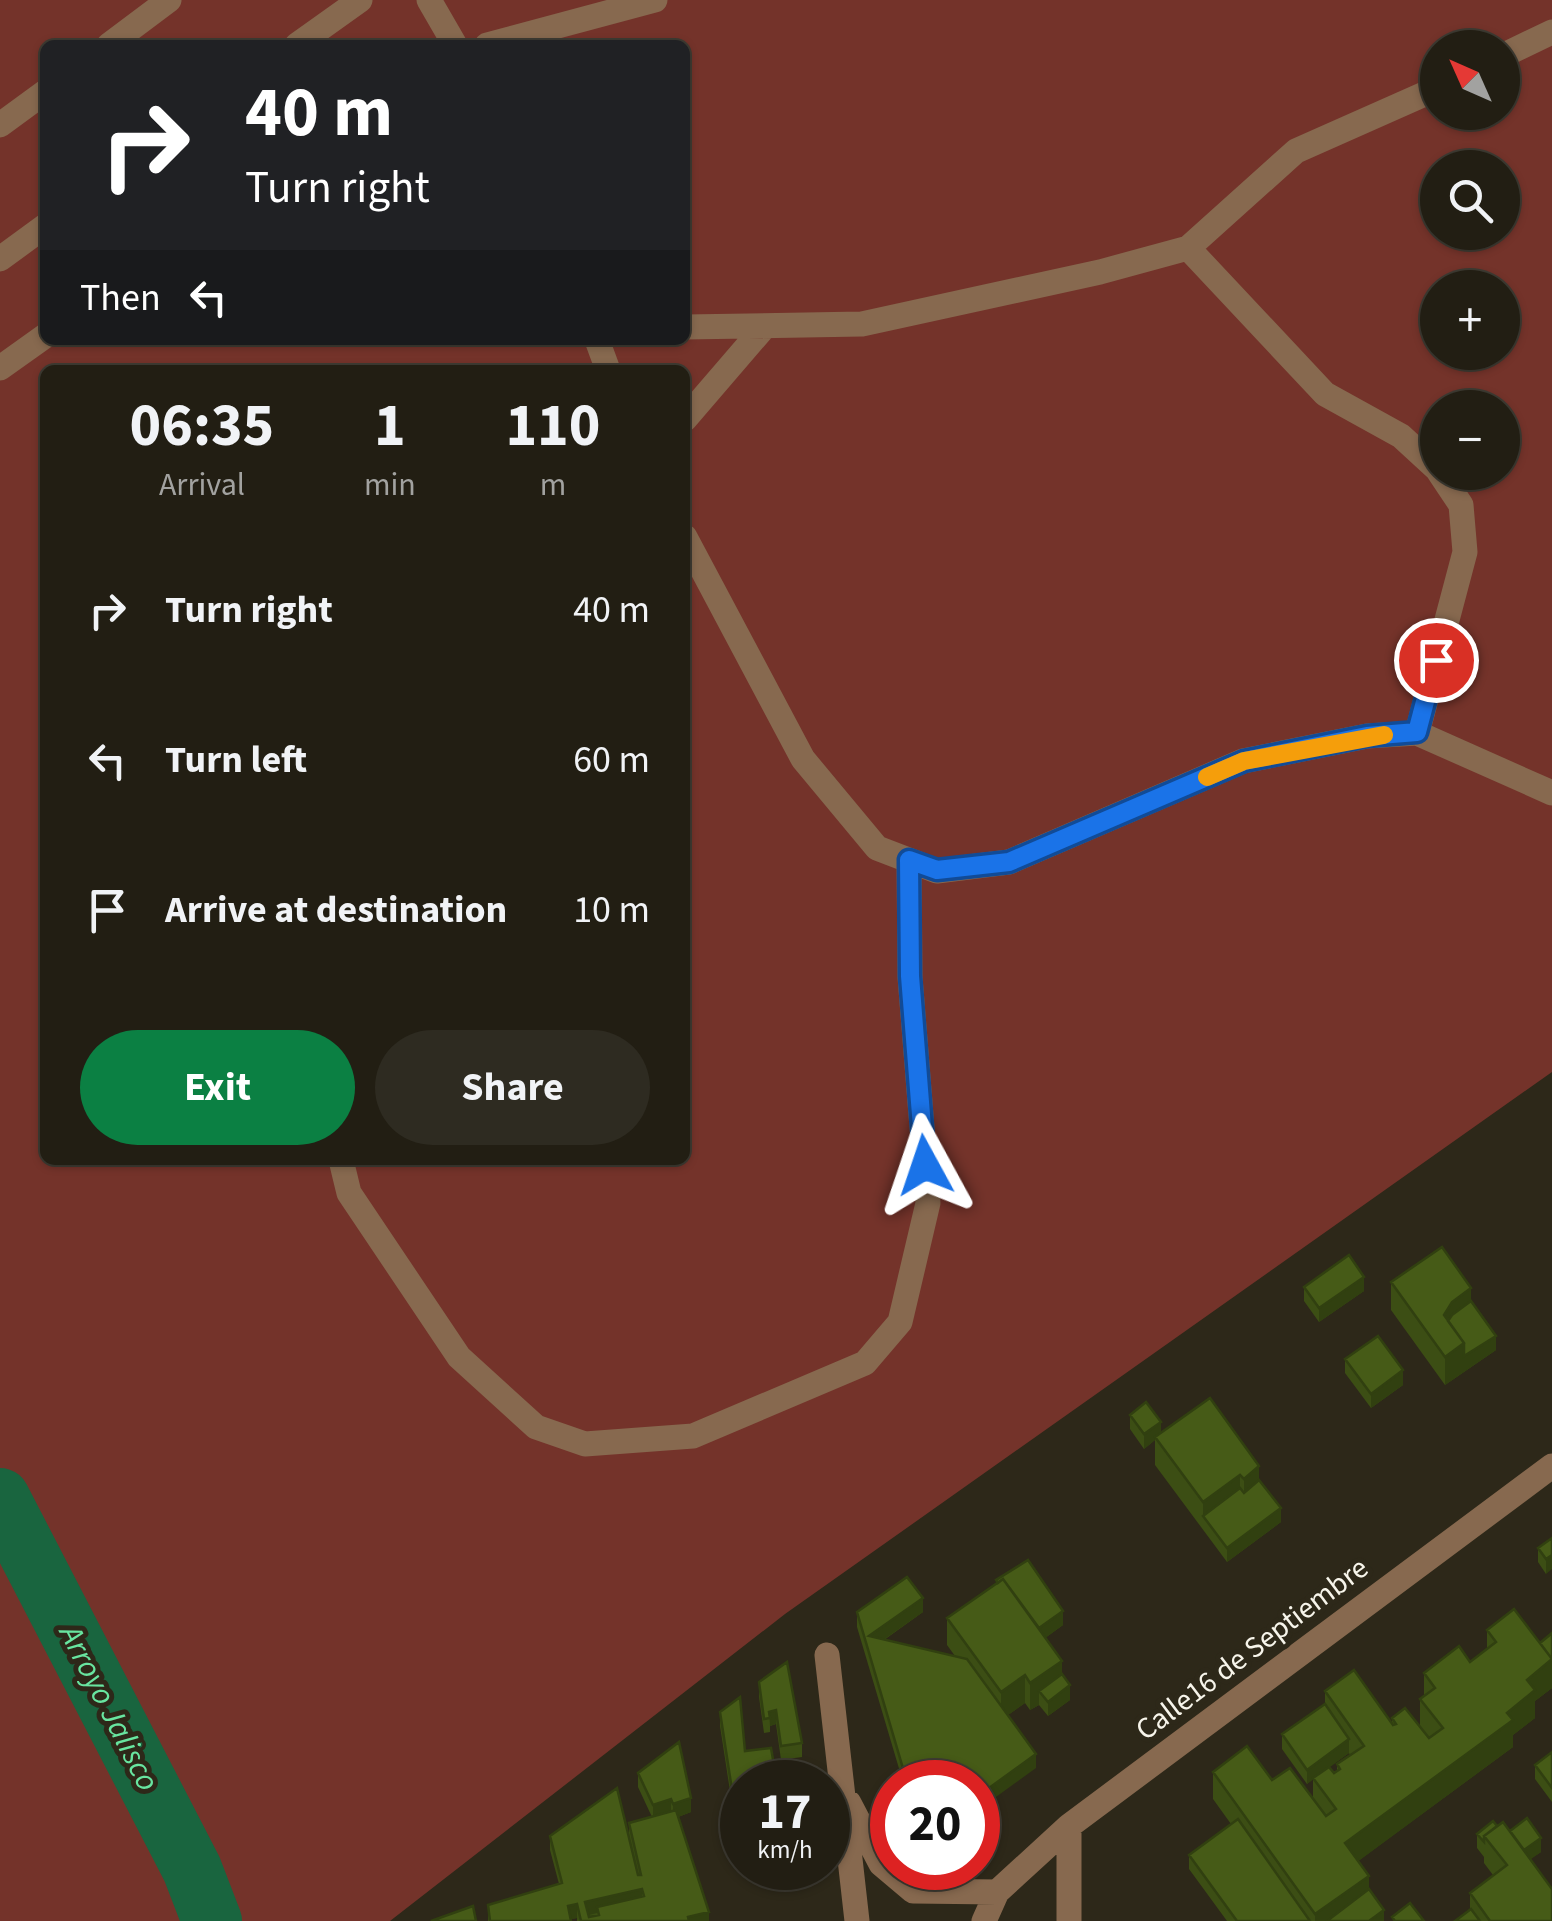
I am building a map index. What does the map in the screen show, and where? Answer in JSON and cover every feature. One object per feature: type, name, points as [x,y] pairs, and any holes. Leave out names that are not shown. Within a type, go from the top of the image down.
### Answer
[{"type":"street","points":[[115,40],[170,0]]},
{"type":"street","points":[[304,40],[360,0]]},
{"type":"street","points":[[429,0],[452,40]]},
{"type":"street","points":[[506,40],[655,0]]},
{"type":"street","points":[[1520,47],[1552,32]]},
{"type":"street","points":[[0,125],[40,96]]},
{"type":"street","points":[[690,327],[862,324],[1100,272],[1188,248],[1296,151],[1420,96]]},
{"type":"street","points":[[0,258],[40,230]]},
{"type":"street","points":[[1188,248],[1325,394],[1401,436],[1420,454]]},
{"type":"street","points":[[690,413],[765,326]]},
{"type":"street","points":[[0,368],[40,340]]},
{"type":"street","points":[[1417,732],[1465,552],[1461,505],[1451,490]]},
{"type":"street","points":[[692,568],[804,758],[877,848],[937,870],[1009,862],[1244,761],[1367,736],[1417,732],[1552,793]]},
{"type":"street","points":[[342,1165],[349,1193],[460,1358],[536,1427],[585,1444],[693,1436],[865,1364],[900,1322],[928,1203],[910,976],[909,860]]},
{"type":"street","name":"Calle16 de Septiembre","points":[[997,1892],[1069,1826],[1552,1466]]},
{"type":"street","points":[[827,1656],[840,1760]]},
{"type":"street","points":[[850,1806],[881,1864],[913,1892],[997,1892],[984,1921]]},
{"type":"street","points":[[1069,1826],[1069,1921]]},
{"type":"street","points":[[850,1853],[857,1921]]},
{"type":"shaded area","points":[[0,0],[1552,0],[1552,1072],[785,1614],[390,1921],[0,1921]]},
{"type":"building","points":[[1442,1247],[1471,1288],[1452,1302],[1444,1315],[1464,1343],[1445,1357],[1391,1282]]},
{"type":"building","points":[[1349,1255],[1364,1277],[1319,1308],[1304,1287]]},
{"type":"building","points":[[1471,1301],[1496,1336],[1464,1356],[1464,1343],[1448,1321]]},
{"type":"building","points":[[1378,1336],[1403,1370],[1371,1394],[1345,1359]]},
{"type":"building","points":[[1210,1398],[1259,1466],[1203,1502],[1155,1437]]},
{"type":"building","points":[[1146,1402],[1161,1422],[1144,1434],[1130,1415]]},
{"type":"building","points":[[1259,1480],[1281,1508],[1227,1548],[1203,1516],[1240,1488],[1244,1493]]},
{"type":"building","points":[[1552,1538],[1552,1555],[1546,1559],[1538,1548]]},
{"type":"building","points":[[1028,1560],[1063,1611],[1039,1628],[1003,1579],[998,1583],[996,1580]]},
{"type":"building","points":[[907,1577],[923,1598],[869,1636],[967,1659],[1036,1754],[1000,1780],[1000,1760],[901,1760],[857,1612]]},
{"type":"building","points":[[1003,1579],[1062,1661],[1030,1683],[1025,1675],[1001,1692],[947,1618]]},
{"type":"building","points":[[1514,1609],[1552,1659],[1527,1680],[1535,1690],[1507,1713],[1513,1720],[1345,1843],[1369,1876],[1315,1914],[1213,1772],[1247,1746],[1272,1780],[1290,1768],[1326,1816],[1336,1809],[1313,1778],[1329,1767],[1334,1773],[1340,1769],[1337,1764],[1364,1746],[1325,1691],[1354,1670],[1393,1725],[1396,1724],[1392,1718],[1405,1708],[1429,1738],[1443,1728],[1420,1699],[1435,1688],[1424,1673],[1459,1646],[1470,1662],[1496,1642],[1487,1630]]},
{"type":"building","points":[[1552,1633],[1552,1659],[1540,1643]]},
{"type":"building","points":[[787,1662],[802,1743],[781,1746],[776,1710],[764,1719],[759,1682]]},
{"type":"building","points":[[1062,1674],[1070,1685],[1048,1702],[1039,1691]]},
{"type":"building","points":[[740,1697],[745,1751],[771,1748],[773,1760],[727,1760],[720,1712]]},
{"type":"building","points":[[1325,1704],[1349,1739],[1307,1770],[1282,1734]]},
{"type":"building","points":[[679,1742],[691,1798],[653,1805],[638,1773]]},
{"type":"building","points":[[1552,1752],[1552,1788],[1535,1765]]},
{"type":"building","points":[[617,1788],[641,1875],[629,1823],[676,1810],[709,1912],[688,1917],[689,1921],[581,1921],[577,1904],[568,1906],[571,1921],[490,1921],[488,1905],[562,1883],[550,1836]],"holes":[[[642,1889],[644,1896],[597,1907],[599,1915],[589,1917],[585,1902]]]},
{"type":"building","points":[[1527,1818],[1541,1838],[1524,1850],[1510,1831]]},
{"type":"building","points":[[1238,1819],[1310,1921],[1237,1921],[1189,1855]]},
{"type":"building","points":[[1493,1821],[1497,1826],[1484,1836],[1484,1842],[1477,1834]]},
{"type":"building","points":[[1503,1822],[1552,1889],[1552,1921],[1490,1921],[1470,1893],[1507,1865],[1484,1836]]},
{"type":"building","points":[[1369,1889],[1384,1910],[1369,1921],[1327,1921]]},
{"type":"building","points":[[1410,1903],[1424,1921],[1395,1921],[1392,1917]]},
{"type":"building","points":[[473,1906],[476,1921],[431,1921]]},
{"type":"building","points":[[1471,1909],[1480,1921],[1455,1921]]},
{"type":"waterway","name":"Arroyo Jalisco","points":[[0,1498],[192,1869],[212,1921]]},
{"type":"slow traffic","points":[[1207,777],[1244,761],[1384,735]]},
{"type":"route","points":[[925,1165],[910,976],[909,860],[937,870],[1009,862],[1244,761],[1367,736],[1417,732],[1436,660]]}]
